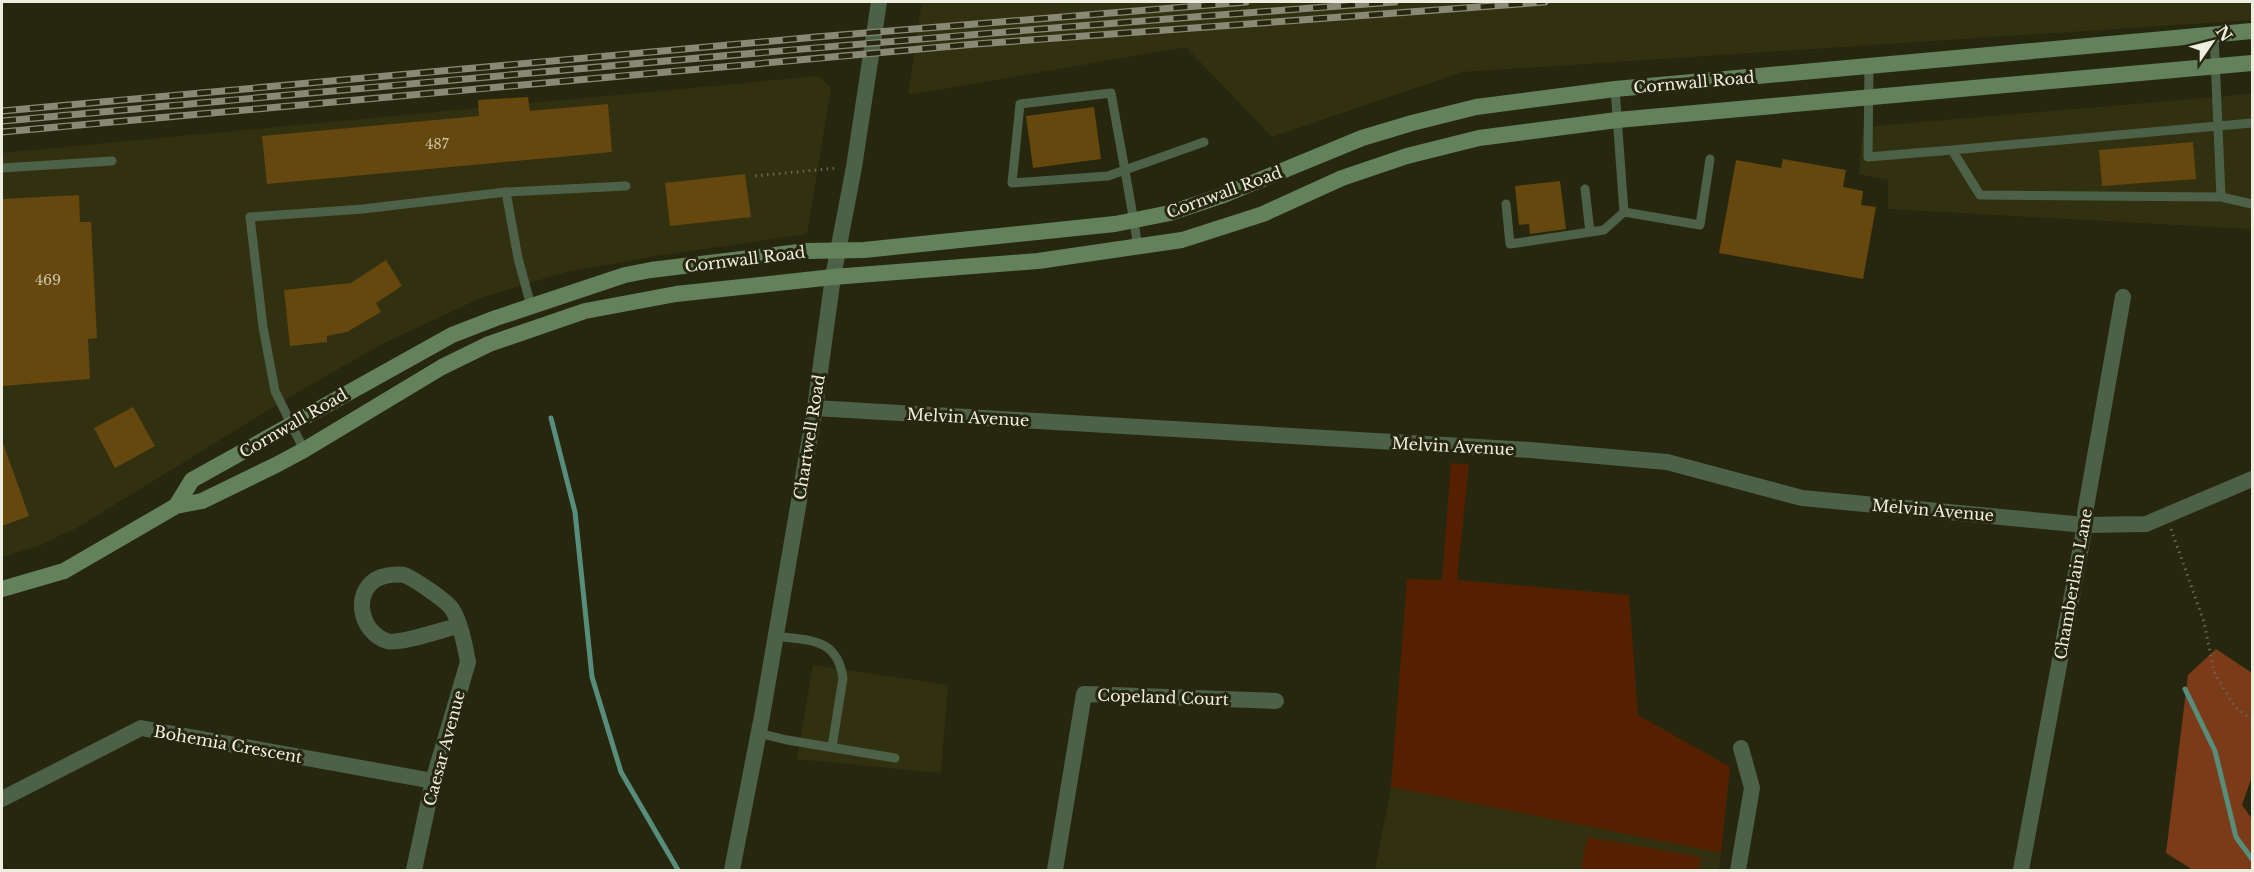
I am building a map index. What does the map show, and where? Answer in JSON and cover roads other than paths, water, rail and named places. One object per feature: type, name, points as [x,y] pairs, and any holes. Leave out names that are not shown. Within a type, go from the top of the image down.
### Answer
[{"type":"main road","name":"Cornwall Road","points":[[176,506],[192,480],[452,334],[634,273],[807,251],[864,250],[1007,236],[1134,220],[1170,213],[1221,196],[1362,138],[1476,107],[1615,90],[2253,31]]},
{"type":"main road","name":"Cornwall Road","points":[[2,589],[64,571],[176,506],[202,501],[304,450],[442,367],[489,344],[585,311],[676,294],[1038,261],[1182,240],[1263,214],[1342,178],[1407,156],[1479,138],[1617,120],[2253,63]]},
{"type":"street","name":"Chartwell Road","points":[[732,870],[815,408],[833,278],[854,167],[879,2]]},
{"type":"street","name":"Chamberlain Lane","points":[[2021,870],[2085,525],[2085,513],[2123,297]]},
{"type":"street","name":"Melvin Avenue","points":[[815,408],[1518,450],[1667,462],[1802,498],[2085,525],[2146,524],[2253,479]]},
{"type":"street","name":"Caesar Avenue","points":[[414,870],[433,781],[468,662],[458,626],[452,608],[405,576],[393,575],[379,578],[370,585],[361,603],[363,620],[376,634],[387,641],[416,637],[458,626]]},
{"type":"street","name":"Copeland Court","points":[[1054,870],[1084,694],[1276,701]]},
{"type":"street","name":"Bohemia Crescent","points":[[2,799],[141,728],[433,781]]},
{"type":"street","points":[[1738,870],[1752,788],[1741,748]]},
{"type":"lane","points":[[2214,35],[2221,197]]},
{"type":"lane","points":[[1869,66],[1868,157],[2253,123]]},
{"type":"lane","points":[[1615,90],[1624,212]]},
{"type":"lane","points":[[1138,247],[1134,220],[1125,172],[1111,93],[1020,104],[1012,183],[1108,176],[1125,172],[1204,142]]},
{"type":"lane","points":[[1952,150],[1980,195],[2221,197],[2253,204]]},
{"type":"lane","points":[[1624,212],[1700,225],[1710,159]]},
{"type":"lane","points":[[2,168],[112,161]]},
{"type":"lane","points":[[304,450],[275,391],[263,327],[250,217],[363,209],[506,192],[626,186]]},
{"type":"lane","points":[[1585,189],[1590,232]]},
{"type":"lane","points":[[506,192],[518,258],[531,306]]},
{"type":"lane","points":[[1506,204],[1510,244],[1604,230],[1624,212]]},
{"type":"lane","points":[[775,636],[819,642],[830,648],[836,655],[843,678],[832,747]]},
{"type":"lane","points":[[758,733],[895,758]]},
{"type":"waterway","points":[[551,418],[575,512],[592,677],[621,772],[678,870]]},
{"type":"waterway","points":[[2185,689],[2215,751],[2236,837],[2252,859]]},
{"type":"railway","points":[[2,111],[816,37],[1246,2]]},
{"type":"railway","points":[[2,121],[872,43],[1395,2]]},
{"type":"railway","points":[[2,132],[976,44],[1545,2]]}]
